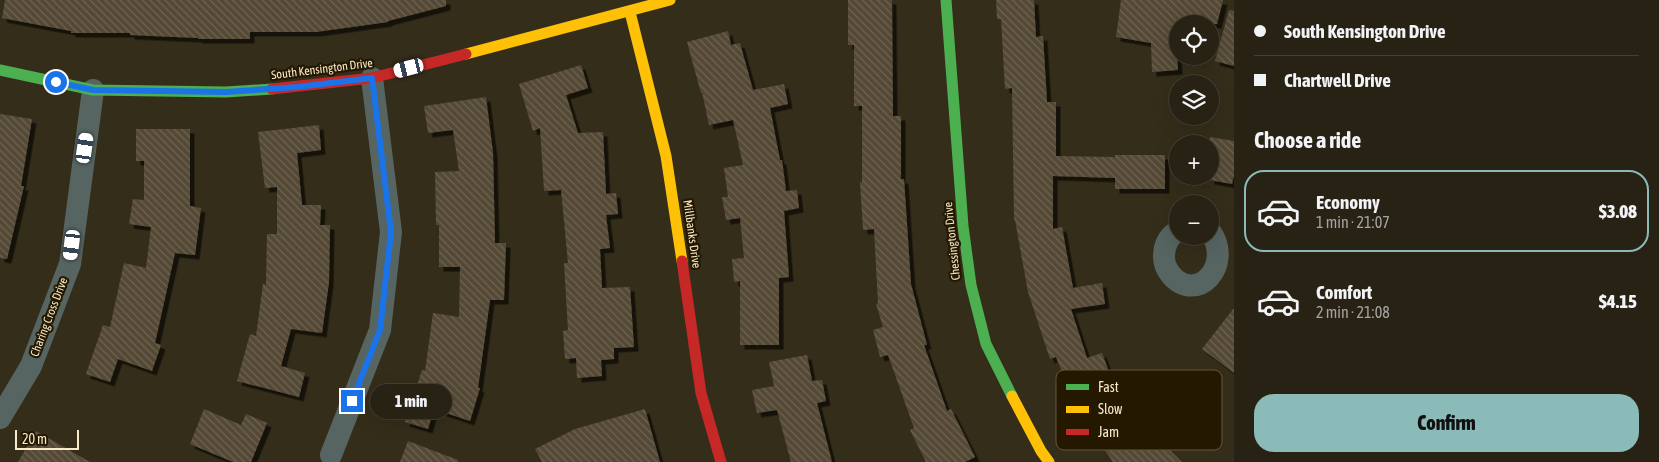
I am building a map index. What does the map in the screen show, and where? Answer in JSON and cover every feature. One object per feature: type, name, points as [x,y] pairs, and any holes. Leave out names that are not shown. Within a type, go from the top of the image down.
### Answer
[{"type":"street","name":"South Kensington Drive","points":[[0,70],[93,90],[226,92],[297,87],[372,78],[670,0]]},
{"type":"street","name":"Chessington Drive","points":[[946,0],[964,226],[971,285],[986,344],[1009,391],[1048,462]]},
{"type":"street","name":"Millbanks Drive","points":[[630,12],[666,156],[701,393],[721,462]]},
{"type":"street","points":[[331,455],[380,330],[391,232],[372,78]]},
{"type":"street","name":"Charing Cross Drive","points":[[0,418],[31,366],[70,264],[93,90]]},
{"type":"street","points":[[1169,239],[1164,250],[1164,260],[1167,269],[1173,277],[1190,285],[1209,281],[1229,258],[1219,240]]},
{"type":"building","points":[[5,0],[446,0],[446,6],[388,22],[316,32],[250,32],[250,39],[198,39],[130,35],[130,33],[71,33],[71,31],[2,18]]},
{"type":"building","points":[[848,0],[892,0],[893,116],[901,116],[901,179],[904,179],[911,284],[927,345],[924,345],[947,411],[951,409],[975,457],[965,462],[926,462],[910,430],[914,428],[888,355],[880,357],[873,330],[883,327],[876,304],[878,303],[874,229],[863,230],[860,182],[862,182],[862,106],[854,106],[854,45],[848,45]]},
{"type":"building","points":[[996,0],[1034,0],[1036,37],[1043,36],[1047,102],[1056,102],[1056,156],[1115,157],[1115,155],[1165,155],[1165,189],[1115,189],[1115,178],[1053,176],[1053,229],[1062,227],[1073,288],[1102,283],[1105,304],[1071,309],[1087,358],[1102,353],[1108,370],[1061,370],[1056,357],[1050,359],[1028,292],[1014,220],[1012,88],[1005,89],[1001,19],[997,19]]},
{"type":"building","points":[[1121,0],[1223,0],[1219,16],[1169,15],[1169,65],[1178,65],[1178,70],[1152,72],[1151,43],[1116,37]]},
{"type":"building","points":[[1229,10],[1234,11],[1234,66],[1219,62],[1219,46]]},
{"type":"building","points":[[728,31],[731,45],[740,43],[753,90],[784,84],[788,104],[770,108],[780,160],[782,160],[786,191],[797,190],[799,208],[784,211],[789,277],[779,278],[779,345],[740,345],[740,281],[734,282],[732,259],[744,258],[740,218],[726,220],[722,197],[728,197],[724,168],[743,165],[733,120],[709,125],[702,92],[687,42]]},
{"type":"building","points":[[581,65],[588,88],[566,95],[578,133],[603,132],[606,194],[616,193],[618,214],[606,215],[610,248],[600,249],[602,288],[630,287],[634,347],[614,348],[614,359],[601,360],[602,376],[577,378],[576,358],[565,359],[563,331],[568,330],[564,263],[568,263],[561,190],[544,191],[540,128],[533,131],[519,84]]},
{"type":"building","points":[[486,97],[493,153],[495,243],[506,243],[504,300],[490,300],[478,388],[480,388],[470,421],[434,409],[428,429],[405,422],[422,370],[425,371],[433,313],[459,317],[460,267],[439,267],[439,225],[436,225],[435,172],[459,171],[453,130],[428,133],[424,106]]},
{"type":"building","points":[[0,114],[32,119],[21,186],[24,186],[7,259],[0,258]]},
{"type":"building","points":[[319,125],[321,150],[297,153],[302,205],[321,205],[320,225],[330,225],[329,282],[322,333],[291,329],[281,366],[305,373],[299,397],[237,381],[250,334],[256,336],[263,284],[266,285],[267,234],[277,234],[277,187],[265,188],[258,132]]},
{"type":"building","points":[[136,129],[190,129],[190,206],[201,208],[195,255],[175,253],[155,343],[161,345],[152,371],[118,359],[110,382],[86,374],[103,325],[110,327],[124,263],[146,268],[151,227],[129,224],[133,199],[144,200],[144,161],[136,161]]},
{"type":"building","points":[[1219,138],[1234,141],[1234,175],[1232,184],[1219,182]]},
{"type":"building","points":[[1234,308],[1234,373],[1202,349]]},
{"type":"building","points":[[807,355],[812,381],[822,380],[826,401],[817,403],[832,462],[791,462],[777,410],[757,413],[752,390],[774,386],[769,362]]},
{"type":"building","points":[[204,409],[241,425],[246,414],[267,423],[251,462],[233,462],[190,444]]},
{"type":"building","points":[[645,409],[660,462],[542,462],[535,449],[575,429]]},
{"type":"building","points":[[36,431],[90,462],[18,462]]},
{"type":"building","points":[[408,441],[458,460],[458,462],[400,462]]},
{"type":"building","points":[[1105,450],[1170,450],[1182,462],[1113,462]]},
{"type":"traffic: fast","points":[[946,0],[963,226],[971,285],[986,344],[1012,396]]},
{"type":"traffic: fast","points":[[0,70],[93,90],[226,92],[272,89]]},
{"type":"traffic: slow","points":[[466,54],[670,0]]},
{"type":"traffic: slow","points":[[630,12],[666,156],[682,261]]},
{"type":"traffic: slow","points":[[1012,396],[1041,451],[1049,462]]},
{"type":"traffic: jam","points":[[272,89],[372,78],[466,54]]},
{"type":"traffic: jam","points":[[682,261],[701,393],[721,462]]},
{"type":"route","points":[[56,82],[93,90],[226,92],[297,87],[372,78],[391,232],[380,330],[352,401]]}]
